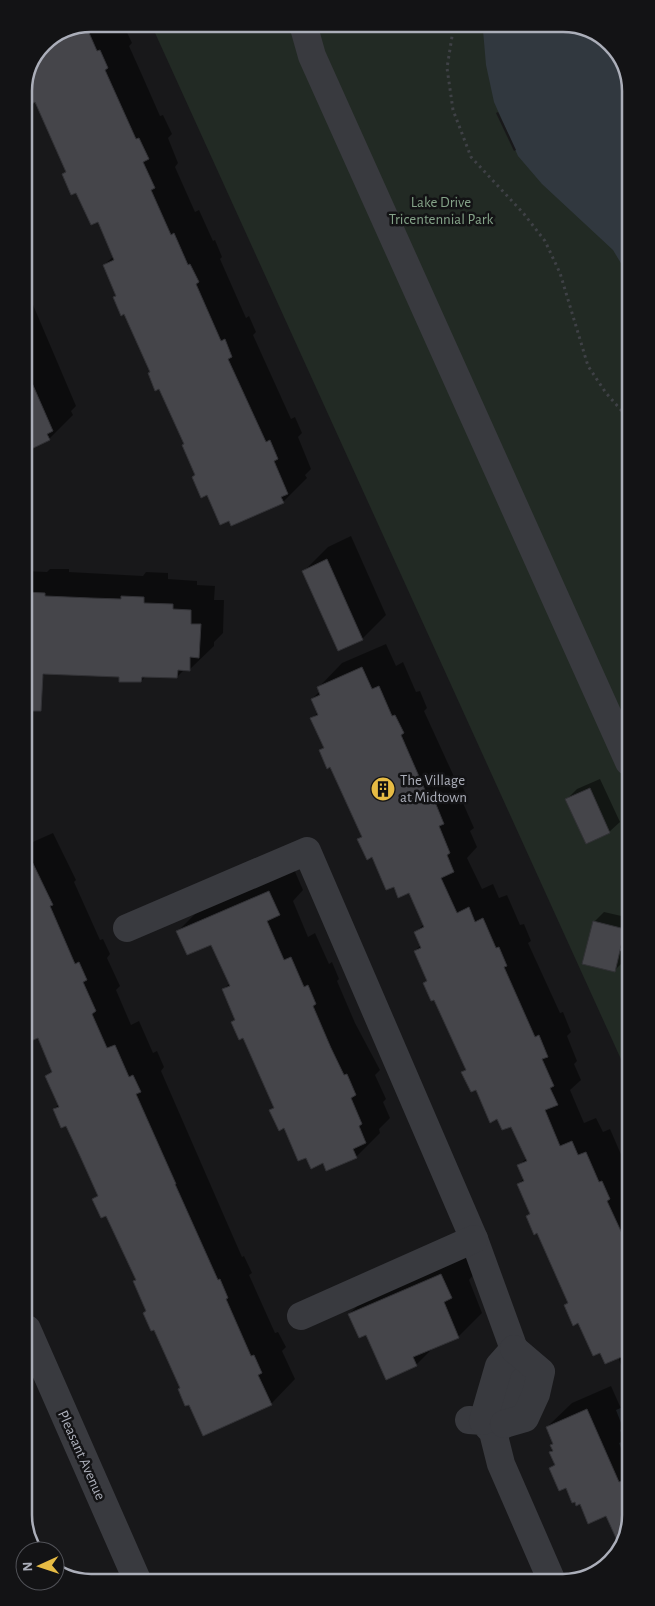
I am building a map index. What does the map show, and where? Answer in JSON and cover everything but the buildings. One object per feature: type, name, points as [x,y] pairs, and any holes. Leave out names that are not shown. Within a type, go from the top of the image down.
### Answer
[{"type":"street","points":[[305,32],[312,56],[622,746]]},
{"type":"street","points":[[127,928],[307,851],[474,1239],[514,1349],[541,1372],[536,1394],[525,1418],[487,1424]]},
{"type":"street","points":[[301,1316],[474,1239]]},
{"type":"street","name":"Pleasant Avenue","points":[[32,1340],[134,1573]]},
{"type":"street","points":[[514,1349],[498,1366],[487,1424],[501,1464],[549,1574]]},
{"type":"path","points":[[453,33],[447,68],[453,110],[471,157],[524,214],[545,241],[560,273],[588,366],[606,393],[622,411]]},
{"type":"green space","name":"Lake Drive Tricentennial Park","points":[[155,32],[567,33],[593,40],[615,62],[621,80],[622,92],[622,1061]]},
{"type":"shaded area","points":[[483,33],[575,34],[593,40],[615,62],[621,80],[622,92],[622,265],[613,250],[542,184],[518,156],[494,102],[486,65]]},
{"type":"shaded area","points":[[622,1407],[622,1425],[616,1410]]},
{"type":"pier","points":[[498,112],[516,150],[514,151],[496,113]]},
{"type":"place","name":"The Village at Midtown","points":[[383,789]]}]
